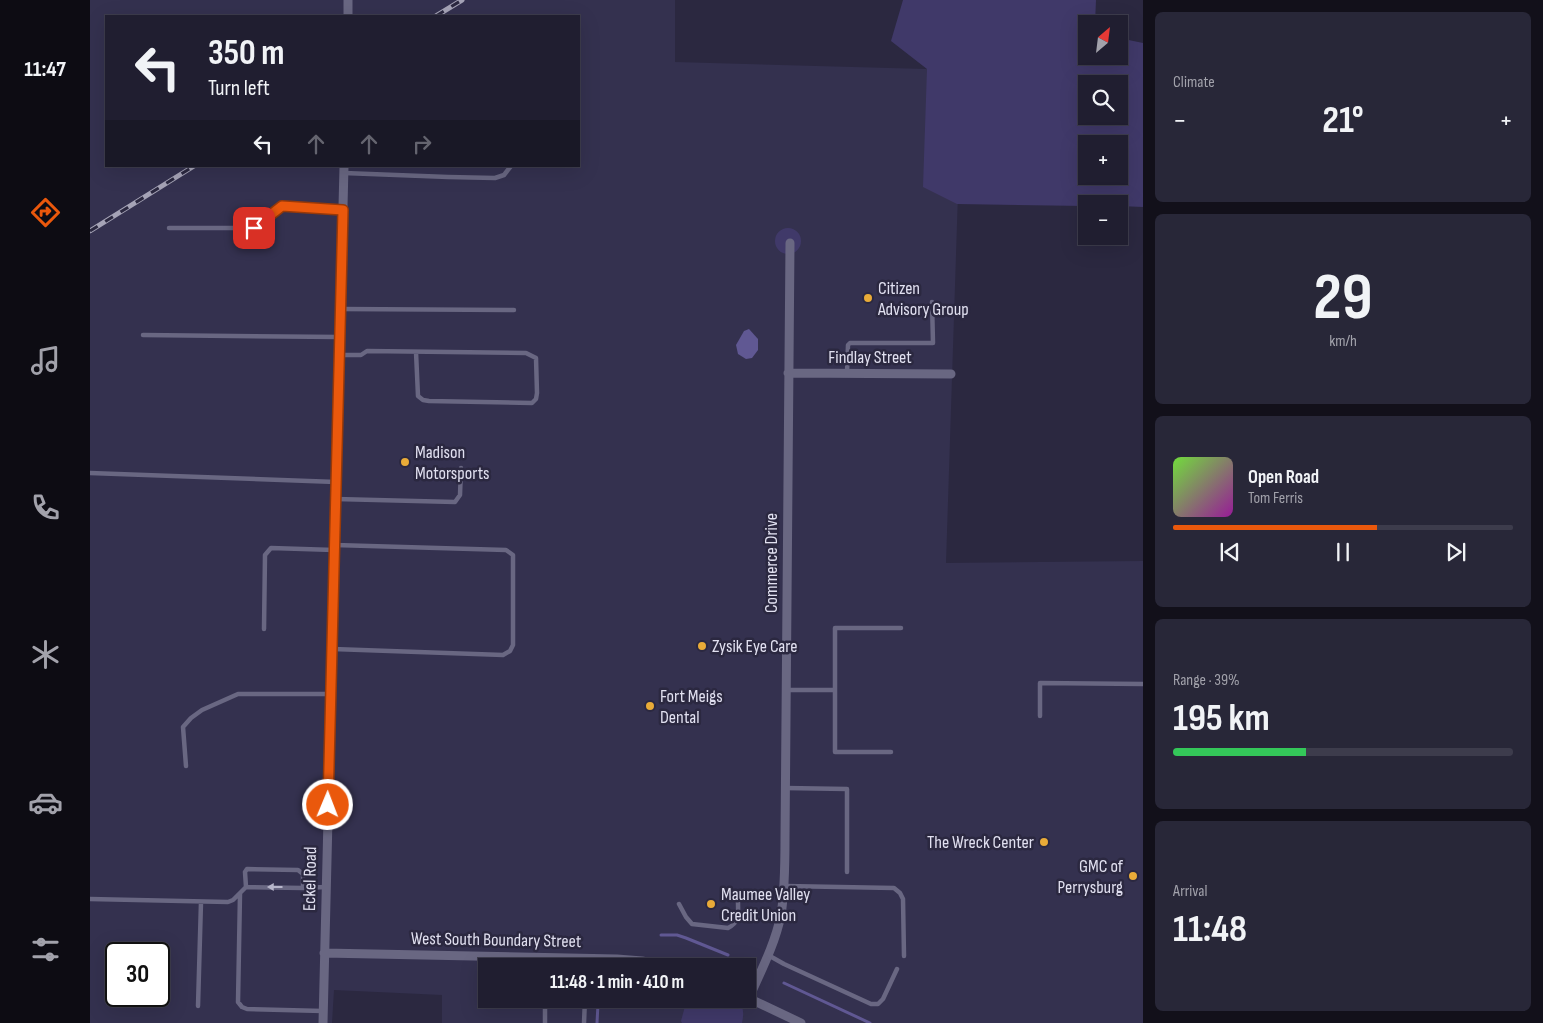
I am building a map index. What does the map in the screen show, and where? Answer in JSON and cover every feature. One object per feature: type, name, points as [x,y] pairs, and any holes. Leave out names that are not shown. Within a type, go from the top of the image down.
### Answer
[{"type":"street","points":[[348,0],[348,15]]},
{"type":"street","name":"Eckel Road","points":[[323,1023],[344,170]]},
{"type":"street","name":"Commerce Drive","points":[[756,979],[768,955],[780,917],[783,886],[790,243]]},
{"type":"street","name":"Findlay Street","points":[[788,373],[951,374]]},
{"type":"street","name":"West South Boundary Street","points":[[324,952],[478,959]]},
{"type":"street","points":[[756,1001],[801,1023]]},
{"type":"lane","points":[[344,170],[495,178],[504,175],[510,167]]},
{"type":"lane","points":[[169,228],[254,228],[282,206],[343,210]]},
{"type":"lane","points":[[847,374],[848,345],[850,342],[933,342],[932,302]]},
{"type":"lane","points":[[340,309],[514,310]]},
{"type":"lane","points":[[143,335],[340,337]]},
{"type":"lane","points":[[339,355],[361,355],[368,351],[526,353],[536,358],[536,399],[532,403],[423,400],[418,396],[416,352]]},
{"type":"lane","points":[[335,499],[455,502],[460,495],[461,468]]},
{"type":"lane","points":[[90,473],[336,482]]},
{"type":"lane","points":[[264,629],[264,554],[271,548],[506,550],[513,555],[513,645],[510,651],[502,655],[332,649]]},
{"type":"lane","points":[[891,752],[835,752],[835,628],[901,628]]},
{"type":"lane","points":[[1040,716],[1040,684],[1143,684]]},
{"type":"lane","points":[[786,690],[835,690]]},
{"type":"lane","points":[[186,766],[183,727],[202,710],[238,694],[330,694]]},
{"type":"lane","points":[[785,788],[847,789],[847,872]]},
{"type":"lane","points":[[246,887],[245,872],[247,869],[298,870],[303,874],[303,888]]},
{"type":"lane","points":[[783,886],[894,888],[903,899],[904,956]]},
{"type":"lane","points":[[90,899],[228,902],[234,900],[246,887],[326,887]]},
{"type":"lane","points":[[240,893],[238,1002],[247,1009],[323,1011]]},
{"type":"lane","points":[[198,1006],[201,902]]},
{"type":"lane","points":[[679,904],[692,924],[728,928],[738,920],[738,902]]},
{"type":"lane","points":[[768,955],[871,1004],[878,1004],[883,999],[897,969]]},
{"type":"lane","points":[[545,1023],[546,1008]]},
{"type":"lane","points":[[584,1023],[585,1008]]},
{"type":"shaded area","points":[[90,0],[675,0],[675,62],[962,70],[946,563],[1143,561],[1143,1023],[442,1023],[442,995],[334,990],[332,1023],[90,1023]]},
{"type":"shaded area","points":[[903,0],[1096,0],[1095,15],[1078,15],[1078,65],[1128,65],[1128,40],[1143,43],[1143,207],[1128,206],[1128,195],[1078,195],[1078,206],[957,204],[923,187],[927,69],[891,41]]},
{"type":"shaded area","points":[[788,228],[797,232],[801,241],[797,250],[788,254],[779,250],[775,241],[779,232]]},
{"type":"shaded area","points":[[749,329],[758,339],[758,350],[752,358],[746,359],[738,354],[736,345],[744,331]]},
{"type":"shaded area","points":[[685,1008],[742,1008],[742,1023],[682,1023]]},
{"type":"waterway","points":[[661,935],[677,935],[728,955]]},
{"type":"waterway","points":[[784,983],[870,1023]]},
{"type":"waterway","points":[[597,1023],[598,1008]]},
{"type":"railway","points":[[438,15],[462,0]]},
{"type":"railway","points":[[90,231],[192,167]]},
{"type":"place","name":"Citizen Advisory Group","points":[[868,298]]},
{"type":"place","name":"Madison Motorsports","points":[[405,462]]},
{"type":"place","name":"Zysik Eye Care","points":[[702,646]]},
{"type":"place","name":"Fort Meigs Dental","points":[[650,706]]},
{"type":"place","name":"The Wreck Center","points":[[1044,842]]},
{"type":"place","name":"GMC of Perrysburg","points":[[1133,876]]},
{"type":"place","name":"Maumee Valley Credit Union","points":[[711,904]]},
{"type":"route","points":[[254,228],[282,206],[343,210],[328,805]]}]
